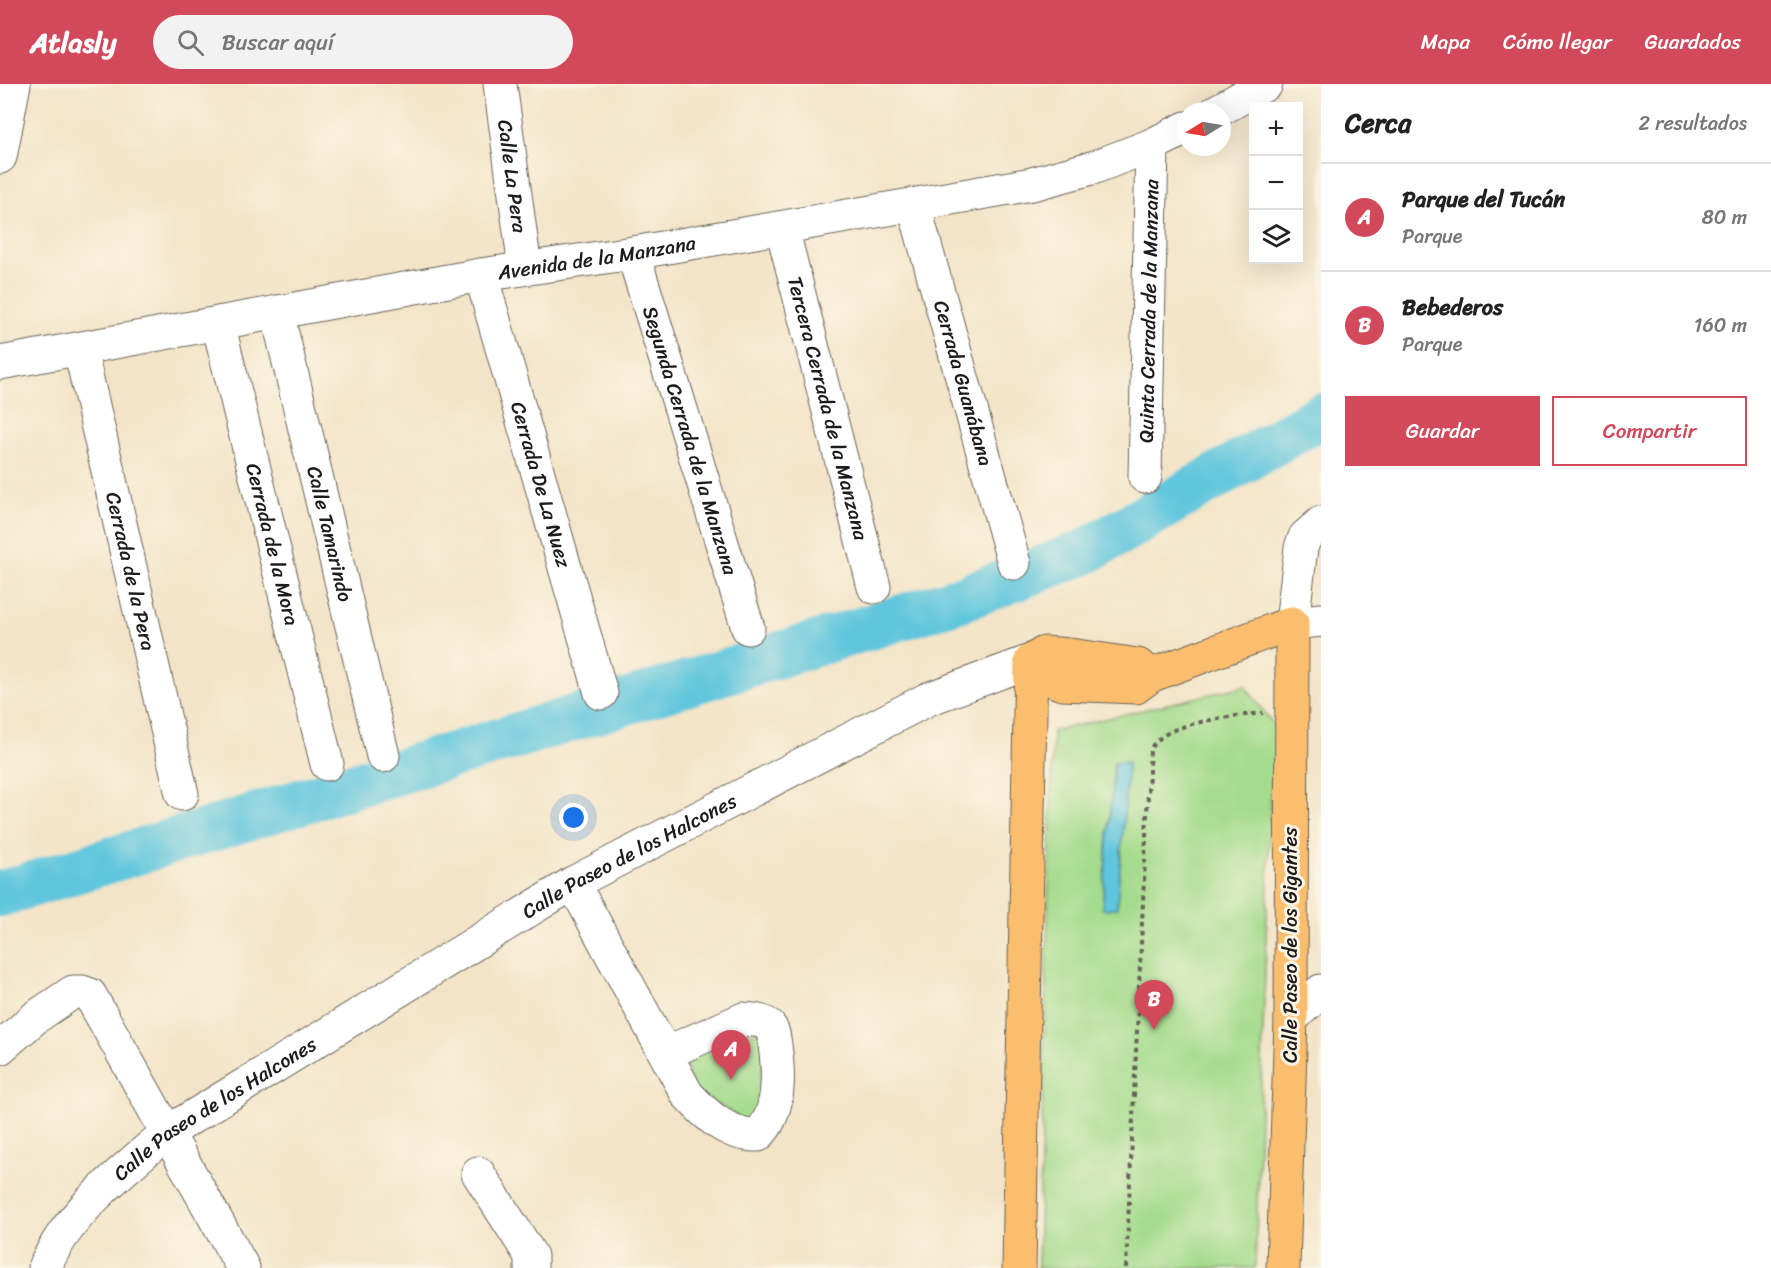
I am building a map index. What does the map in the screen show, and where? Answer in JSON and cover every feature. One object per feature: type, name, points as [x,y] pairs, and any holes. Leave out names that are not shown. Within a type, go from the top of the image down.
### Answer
[{"type":"main road","name":"Calle Paseo de los Halcones","points":[[1031,661],[1044,653],[1070,655],[1138,665],[1152,675],[1306,621]]},
{"type":"main road","name":"Calle Paseo de los Gigantes","points":[[1283,1268],[1291,1019],[1290,710],[1306,621]]},
{"type":"main road","points":[[1019,1268],[1031,661]]},
{"type":"street","points":[[0,157],[14,84]]},
{"type":"street","name":"Calle La Pera","points":[[500,84],[525,268]]},
{"type":"street","points":[[1222,100],[1266,84]]},
{"type":"street","name":"Avenida de la Manzana","points":[[0,363],[481,275],[633,253],[1032,184],[1095,167],[1177,132]]},
{"type":"street","name":"Quinta Cerrada de la Manzana","points":[[1145,477],[1152,144]]},
{"type":"street","name":"Cerrada Guanábana","points":[[914,206],[1014,563]]},
{"type":"street","name":"Tercera Cerrada de la Manzana","points":[[782,228],[874,587]]},
{"type":"street","name":"Segunda Cerrada de la Manzana","points":[[633,253],[748,628]]},
{"type":"street","name":"Cerrada De La Nuez","points":[[481,275],[601,693]]},
{"type":"street","name":"Calle Tamarindo","points":[[277,312],[383,756]]},
{"type":"street","name":"Cerrada de la Mora","points":[[218,323],[327,764]]},
{"type":"street","name":"Cerrada de la Pera","points":[[80,349],[182,794]]},
{"type":"street","points":[[1306,621],[1301,548],[1305,537],[1321,523]]},
{"type":"street","name":"Calle Paseo de los Halcones","points":[[45,1268],[49,1257],[78,1215],[120,1173],[168,1132],[573,883],[928,699],[1031,661]]},
{"type":"street","points":[[573,883],[666,1053]]},
{"type":"street","points":[[1291,1019],[1321,991]]},
{"type":"street","points":[[0,1048],[36,1017],[73,992],[90,995],[243,1268]]},
{"type":"street","points":[[478,1173],[537,1264]]},
{"type":"path","points":[[1126,1268],[1150,750],[1159,738],[1188,726],[1218,718],[1290,710]]},
{"type":"green space","points":[[1245,686],[1279,732],[1271,791],[1255,1268],[1038,1268],[1053,731]]},
{"type":"green space","points":[[765,1031],[759,1129],[693,1091],[683,1052],[717,1036]]},
{"type":"water","points":[[1128,762],[1117,908],[1102,909],[1114,763]]},
{"type":"waterway","points":[[0,894],[958,600],[1085,552],[1321,416]]},
{"type":"place","name":"Bebederos","points":[[1154,1030]]},
{"type":"place","name":"Parque del Tucán","points":[[731,1080]]}]
